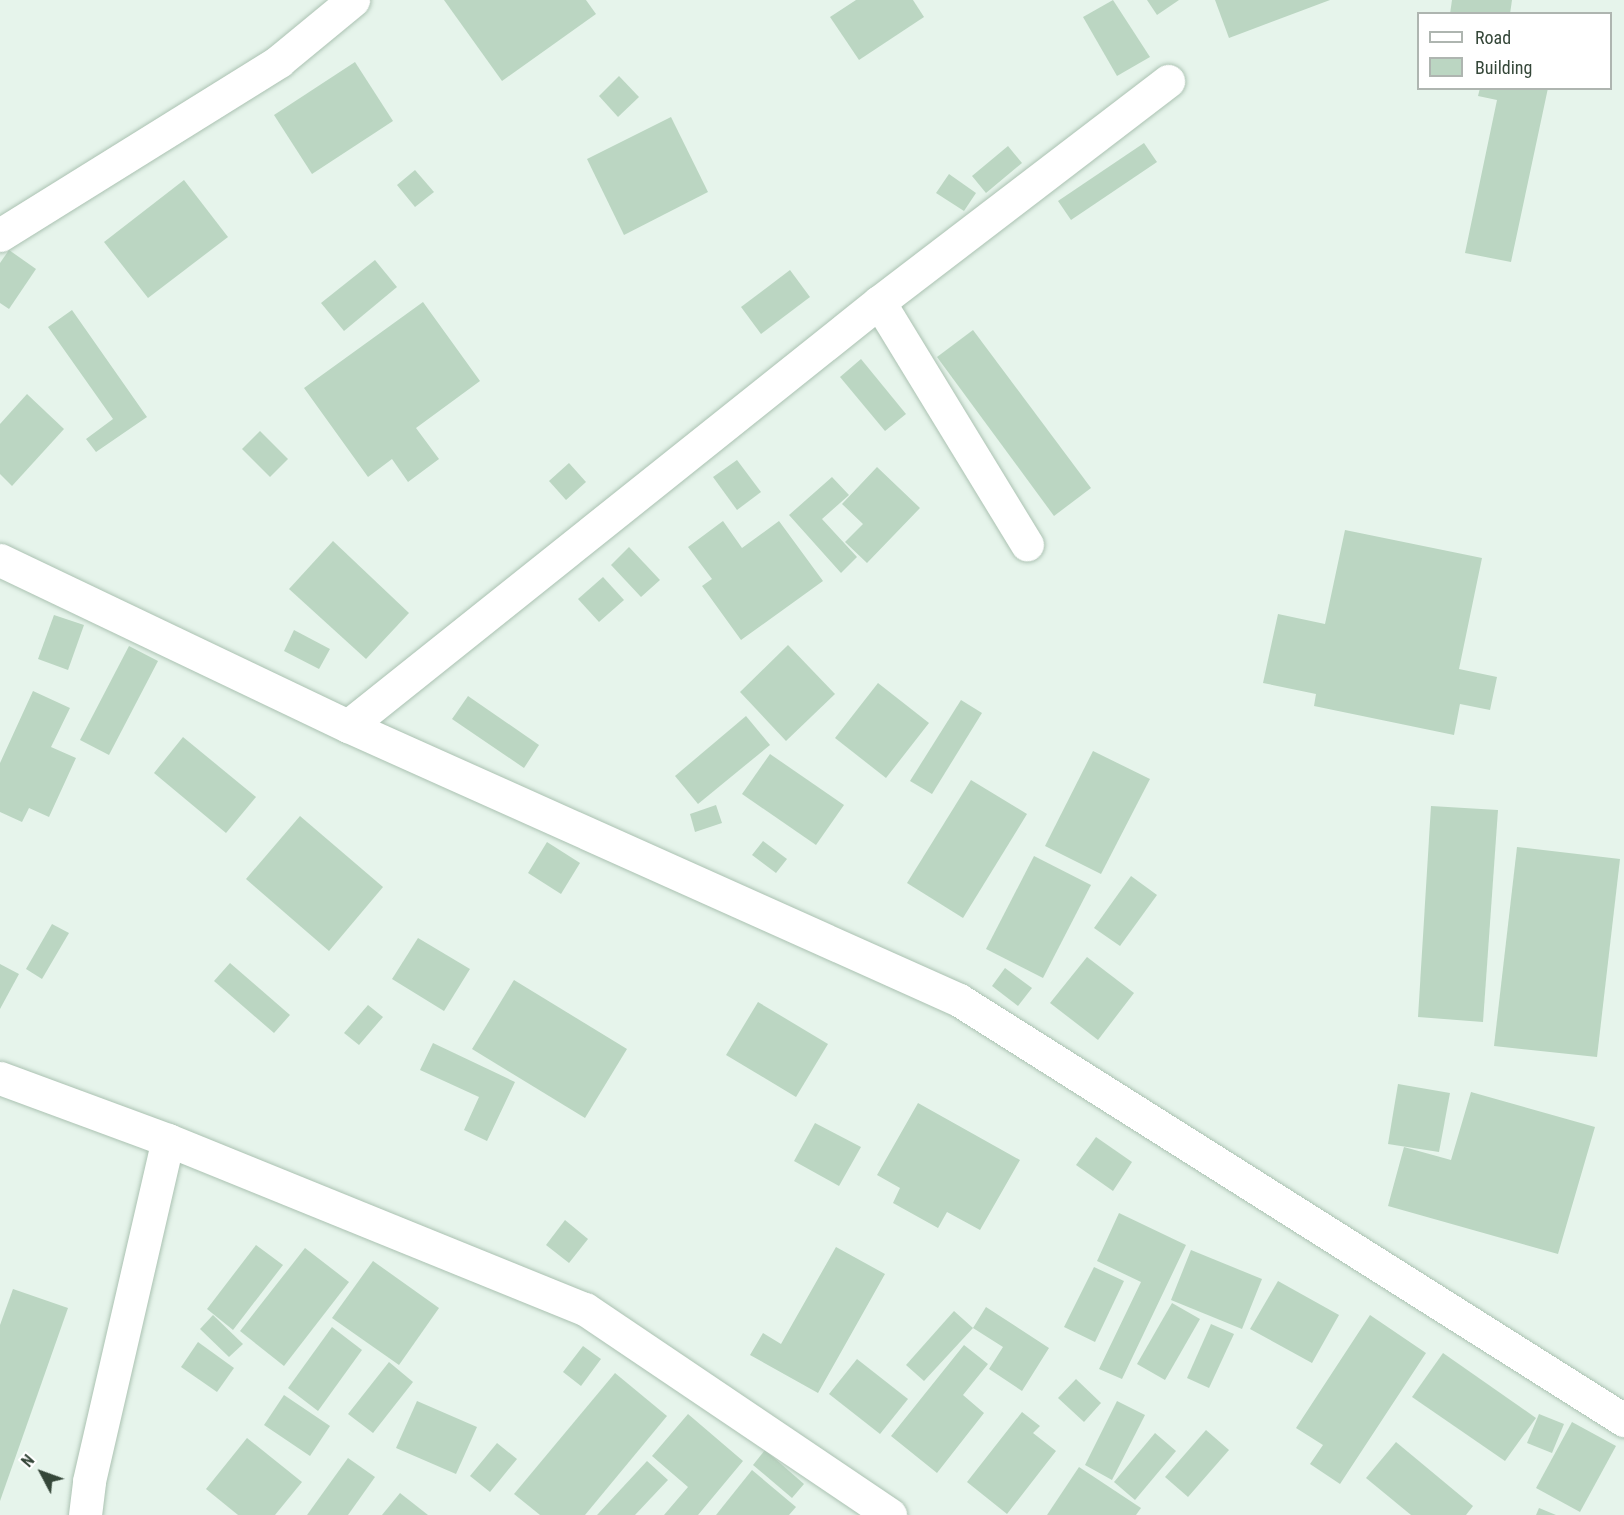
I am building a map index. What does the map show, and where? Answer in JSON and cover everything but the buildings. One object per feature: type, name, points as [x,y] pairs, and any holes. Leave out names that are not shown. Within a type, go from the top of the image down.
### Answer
[{"type":"street","points":[[0,235],[279,61],[353,0]]},
{"type":"street","points":[[348,726],[879,302],[1168,81]]},
{"type":"street","points":[[879,302],[1027,544]]},
{"type":"street","points":[[0,560],[348,726],[959,1000],[1624,1420]]},
{"type":"street","points":[[0,1078],[168,1140],[585,1309],[890,1515]]},
{"type":"street","points":[[85,1515],[92,1470],[168,1140]]}]
